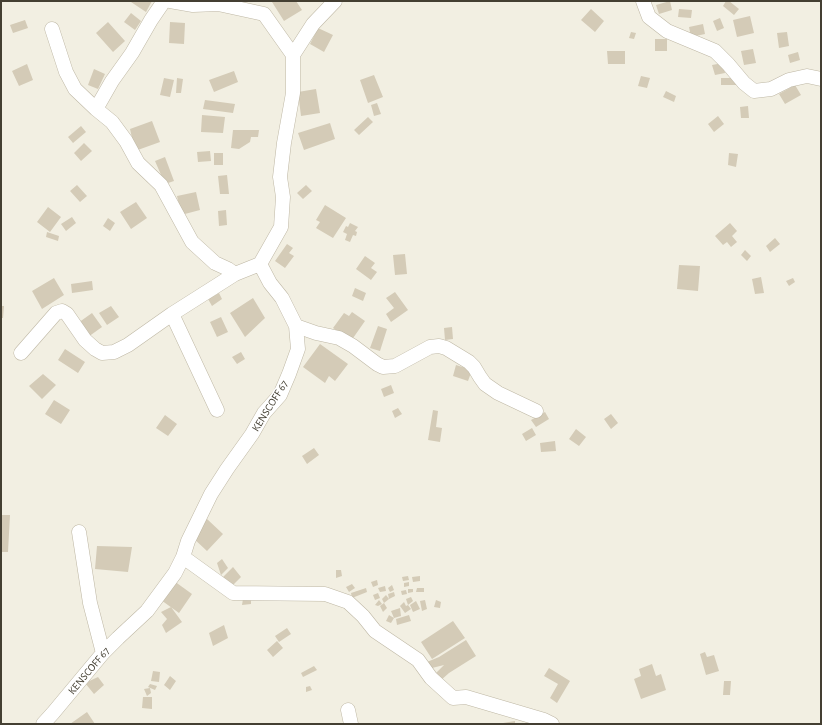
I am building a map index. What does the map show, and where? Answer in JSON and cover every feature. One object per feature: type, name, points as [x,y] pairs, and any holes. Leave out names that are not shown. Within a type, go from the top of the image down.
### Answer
[{"type":"street","points":[[96,109],[112,81],[132,53],[164,1]]},
{"type":"street","points":[[170,1],[194,5],[218,4],[264,14],[293,55]]},
{"type":"street","points":[[21,353],[56,313],[62,311],[67,314],[85,340],[95,349],[102,353],[114,352],[128,345],[172,314],[235,274],[260,264],[281,227],[283,197],[280,177],[284,143],[293,93],[293,55],[313,24],[335,1]]},
{"type":"street","points":[[643,1],[650,16],[667,31],[715,51],[744,83],[754,91],[771,89],[789,80],[807,76],[821,79]]},
{"type":"street","points":[[52,29],[66,72],[75,89],[112,122],[126,141],[138,163],[160,185],[192,242],[215,263],[235,274]]},
{"type":"street","name":"KENSCOFF 67","points":[[43,724],[103,653],[146,611],[175,573],[183,557],[188,541],[211,494],[264,414],[280,395],[298,349],[296,326],[282,298],[270,283],[260,264]]},
{"type":"street","points":[[172,314],[217,410]]},
{"type":"street","points":[[296,326],[316,333],[339,338],[354,346],[377,364],[384,367],[395,366],[430,347],[439,346],[446,348],[469,362],[485,384],[536,412]]},
{"type":"street","points":[[79,532],[90,603],[103,653]]},
{"type":"street","points":[[183,557],[233,593],[326,594],[348,602],[375,631],[418,660],[431,678],[453,698],[466,697],[544,720],[552,724]]},
{"type":"building","points":[[152,1],[146,12],[131,2]]},
{"type":"building","points":[[296,1],[302,10],[284,21],[272,2]]},
{"type":"building","points":[[670,1],[672,10],[659,14],[656,5]]},
{"type":"building","points":[[726,1],[729,1],[739,9],[734,15],[723,6]]},
{"type":"building","points":[[591,9],[604,21],[595,32],[581,20]]},
{"type":"building","points":[[679,9],[692,10],[691,18],[678,17]]},
{"type":"building","points":[[131,13],[141,21],[135,30],[124,22]]},
{"type":"building","points":[[750,16],[754,33],[737,37],[733,20]]},
{"type":"building","points":[[720,18],[724,28],[717,31],[713,21]]},
{"type":"building","points":[[25,20],[28,28],[13,33],[10,25]]},
{"type":"building","points":[[108,22],[125,41],[113,52],[96,33]]},
{"type":"building","points":[[170,22],[185,23],[184,44],[169,43]]},
{"type":"building","points":[[703,24],[705,34],[691,37],[689,27]]},
{"type":"building","points":[[318,28],[333,35],[324,52],[310,44]]},
{"type":"building","points":[[631,32],[636,33],[634,39],[629,38]]},
{"type":"building","points":[[787,32],[789,46],[779,48],[777,33]]},
{"type":"building","points":[[655,39],[667,39],[667,51],[655,51]]},
{"type":"building","points":[[753,49],[756,63],[744,65],[741,51]]},
{"type":"building","points":[[607,51],[625,51],[625,64],[608,64]]},
{"type":"building","points":[[798,52],[800,60],[790,63],[788,55]]},
{"type":"building","points":[[723,63],[725,73],[715,75],[712,65]]},
{"type":"building","points":[[27,64],[33,80],[19,86],[12,71]]},
{"type":"building","points":[[94,69],[105,74],[98,89],[88,85]]},
{"type":"building","points":[[234,71],[238,82],[214,92],[209,80]]},
{"type":"building","points":[[374,75],[383,97],[368,103],[360,80]]},
{"type":"building","points":[[641,76],[650,78],[647,88],[638,86]]},
{"type":"building","points":[[164,78],[174,80],[170,97],[160,95]]},
{"type":"building","points":[[177,78],[183,79],[181,93],[176,93]]},
{"type":"building","points":[[721,78],[737,78],[737,85],[721,85]]},
{"type":"building","points":[[795,85],[801,95],[785,104],[779,94]]},
{"type":"building","points":[[316,89],[320,113],[301,116],[298,92]]},
{"type":"building","points":[[666,91],[676,96],[674,102],[663,97]]},
{"type":"building","points":[[205,100],[235,104],[233,113],[203,109]]},
{"type":"building","points":[[377,103],[381,114],[374,116],[371,105]]},
{"type":"building","points":[[748,106],[749,118],[741,118],[740,107]]},
{"type":"building","points":[[202,115],[225,117],[223,133],[201,132]]},
{"type":"building","points":[[718,116],[724,124],[714,132],[708,124]]},
{"type":"building","points":[[368,117],[373,122],[359,135],[354,130]]},
{"type":"building","points":[[152,121],[160,142],[135,151],[130,129]]},
{"type":"building","points":[[330,123],[335,139],[304,150],[298,133]]},
{"type":"building","points":[[81,126],[86,132],[73,143],[68,137]]},
{"type":"building","points":[[233,130],[259,130],[258,137],[251,137],[250,142],[239,149],[231,148]]},
{"type":"building","points":[[84,143],[92,151],[81,161],[74,153]]},
{"type":"building","points":[[210,151],[211,161],[198,162],[197,152]]},
{"type":"building","points":[[214,153],[223,153],[223,165],[214,165]]},
{"type":"building","points":[[729,153],[738,154],[736,167],[728,165]]},
{"type":"building","points":[[165,157],[174,181],[165,184],[155,161]]},
{"type":"building","points":[[227,175],[229,194],[220,194],[218,176]]},
{"type":"building","points":[[77,185],[87,196],[80,202],[70,191]]},
{"type":"building","points":[[306,185],[312,191],[303,199],[297,193]]},
{"type":"building","points":[[196,192],[200,210],[181,215],[177,196]]},
{"type":"building","points":[[136,202],[147,218],[131,229],[120,212]]},
{"type":"building","points":[[325,205],[346,218],[333,238],[316,228],[320,222],[316,220]]},
{"type":"building","points":[[48,207],[61,217],[50,232],[37,222]]},
{"type":"building","points":[[226,210],[227,225],[219,226],[218,211]]},
{"type":"building","points":[[72,217],[76,223],[66,231],[61,224]]},
{"type":"building","points":[[108,218],[115,223],[110,231],[103,226]]},
{"type":"building","points":[[350,223],[358,227],[355,231],[357,232],[356,236],[353,235],[350,242],[345,240],[347,234],[343,232],[346,226],[348,227]]},
{"type":"building","points":[[730,223],[737,231],[732,236],[737,242],[731,247],[727,242],[723,245],[715,236]]},
{"type":"building","points":[[47,232],[59,236],[58,241],[46,237]]},
{"type":"building","points":[[775,238],[780,244],[770,252],[766,246]]},
{"type":"building","points":[[287,244],[293,248],[289,253],[294,256],[285,268],[275,261]]},
{"type":"building","points":[[745,250],[751,256],[747,261],[741,255]]},
{"type":"building","points":[[405,254],[407,274],[395,275],[393,255]]},
{"type":"building","points":[[365,256],[375,263],[371,268],[377,272],[371,280],[356,269]]},
{"type":"building","points":[[679,265],[700,266],[698,291],[677,289]]},
{"type":"building","points":[[761,277],[764,293],[755,294],[752,279]]},
{"type":"building","points":[[54,278],[64,295],[42,309],[32,291]]},
{"type":"building","points":[[793,278],[795,282],[789,286],[786,281]]},
{"type":"building","points":[[92,281],[93,290],[72,293],[71,284]]},
{"type":"building","points":[[355,288],[366,293],[363,301],[352,296]]},
{"type":"building","points":[[395,292],[408,310],[391,322],[386,314],[394,308],[386,298]]},
{"type":"building","points":[[219,293],[222,299],[212,306],[208,299]]},
{"type":"building","points":[[253,298],[265,318],[245,337],[230,313]]},
{"type":"building","points":[[1,306],[4,306],[3,318],[1,318]]},
{"type":"building","points":[[111,306],[119,317],[107,325],[99,313]]},
{"type":"building","points":[[352,312],[365,321],[351,341],[333,328],[344,313],[349,316]]},
{"type":"building","points":[[92,313],[102,327],[88,337],[78,323]]},
{"type":"building","points":[[221,317],[228,332],[217,337],[210,322]]},
{"type":"building","points":[[378,326],[387,329],[380,351],[370,348]]},
{"type":"building","points":[[452,327],[453,339],[445,340],[444,328]]},
{"type":"building","points":[[320,344],[348,364],[335,381],[329,376],[325,383],[303,367]]},
{"type":"building","points":[[65,349],[85,362],[78,373],[58,360]]},
{"type":"building","points":[[241,352],[245,359],[237,364],[232,357]]},
{"type":"building","points":[[456,365],[472,370],[468,381],[453,376]]},
{"type":"building","points":[[43,374],[56,385],[42,399],[29,386]]},
{"type":"building","points":[[391,385],[394,393],[384,397],[381,389]]},
{"type":"building","points":[[54,400],[70,410],[61,424],[45,414]]},
{"type":"building","points":[[398,408],[402,414],[395,418],[392,411]]},
{"type":"building","points":[[433,410],[438,411],[436,427],[442,428],[440,442],[428,440]]},
{"type":"building","points":[[545,412],[549,419],[536,427],[531,420]]},
{"type":"building","points":[[611,414],[618,423],[611,429],[604,419]]},
{"type":"building","points":[[165,415],[177,424],[168,436],[156,428]]},
{"type":"building","points":[[532,428],[536,435],[526,441],[522,434]]},
{"type":"building","points":[[576,429],[586,437],[579,446],[569,439]]},
{"type":"building","points":[[555,441],[556,451],[541,452],[540,443]]},
{"type":"building","points":[[314,448],[319,455],[307,464],[302,456]]},
{"type":"building","points":[[1,515],[10,515],[8,552],[1,552]]},
{"type":"building","points":[[207,519],[223,534],[207,551],[192,537]]},
{"type":"building","points":[[97,546],[132,547],[128,572],[95,569]]},
{"type":"building","points":[[222,559],[228,568],[221,575],[217,563]]},
{"type":"building","points":[[233,567],[241,577],[230,588],[221,579]]},
{"type":"building","points":[[336,570],[341,570],[342,576],[336,578]]},
{"type":"building","points":[[408,576],[409,580],[403,581],[402,577]]},
{"type":"building","points":[[420,576],[420,581],[413,582],[412,577]]},
{"type":"building","points":[[377,580],[378,585],[373,587],[371,582]]},
{"type":"building","points":[[174,581],[192,594],[179,613],[161,600]]},
{"type":"building","points":[[409,582],[409,586],[404,587],[404,583]]},
{"type":"building","points":[[352,584],[355,588],[349,592],[346,587]]},
{"type":"building","points":[[392,585],[394,590],[390,592],[388,588]]},
{"type":"building","points":[[385,586],[386,591],[380,592],[378,588]]},
{"type":"building","points":[[366,588],[367,592],[352,598],[351,593]]},
{"type":"building","points":[[417,588],[424,588],[424,592],[416,592]]},
{"type":"building","points":[[408,589],[413,589],[413,592],[408,593]]},
{"type":"building","points":[[406,590],[407,594],[402,595],[401,591]]},
{"type":"building","points":[[394,592],[395,596],[389,599],[388,594]]},
{"type":"building","points":[[378,593],[380,598],[375,600],[373,595]]},
{"type":"building","points":[[386,595],[389,599],[384,603],[382,599]]},
{"type":"building","points":[[411,597],[413,601],[408,605],[406,599]]},
{"type":"building","points":[[243,599],[251,599],[251,604],[242,605]]},
{"type":"building","points":[[379,600],[382,604],[378,606],[375,605]]},
{"type":"building","points":[[425,600],[427,609],[422,611],[420,601]]},
{"type":"building","points":[[436,600],[441,602],[440,608],[434,607]]},
{"type":"building","points":[[416,601],[420,609],[413,612],[410,605]]},
{"type":"building","points":[[404,602],[406,606],[408,605],[411,609],[405,613],[400,606]]},
{"type":"building","points":[[384,603],[387,608],[383,612],[380,606]]},
{"type":"building","points":[[171,607],[182,622],[166,633],[162,625],[167,619],[161,612]]},
{"type":"building","points":[[400,608],[401,616],[394,618],[391,611]]},
{"type":"building","points":[[389,615],[394,618],[391,623],[386,621]]},
{"type":"building","points":[[409,615],[411,621],[397,625],[396,619]]},
{"type":"building","points":[[453,621],[465,638],[432,659],[421,642]]},
{"type":"building","points":[[224,625],[228,638],[213,646],[209,633]]},
{"type":"building","points":[[287,628],[291,634],[279,642],[275,636]]},
{"type":"building","points":[[466,640],[476,656],[449,673],[440,681],[434,675],[444,665],[428,669],[427,662],[439,657]]},
{"type":"building","points":[[277,641],[283,648],[273,657],[267,650]]},
{"type":"building","points":[[705,652],[707,657],[714,655],[719,671],[706,675],[700,654]]},
{"type":"building","points":[[652,664],[656,676],[661,674],[666,690],[641,699],[634,679],[641,676],[639,669]]},
{"type":"building","points":[[314,666],[317,670],[303,677],[301,673]]},
{"type":"building","points":[[549,668],[570,681],[557,703],[550,698],[558,684],[544,676]]},
{"type":"building","points":[[153,671],[160,672],[159,682],[151,681]]},
{"type":"building","points":[[170,676],[176,681],[170,690],[164,685]]},
{"type":"building","points":[[98,677],[104,685],[94,694],[85,683]]},
{"type":"building","points":[[724,681],[731,681],[730,695],[723,695]]},
{"type":"building","points":[[150,684],[157,686],[155,690],[148,687]]},
{"type":"building","points":[[310,686],[312,690],[306,692],[306,687]]},
{"type":"building","points":[[150,688],[151,693],[147,696],[144,689]]},
{"type":"building","points":[[143,697],[152,697],[152,709],[142,708]]},
{"type":"building","points":[[87,712],[95,724],[70,724]]},
{"type":"building","points":[[515,721],[515,724],[503,724],[503,723]]}]
